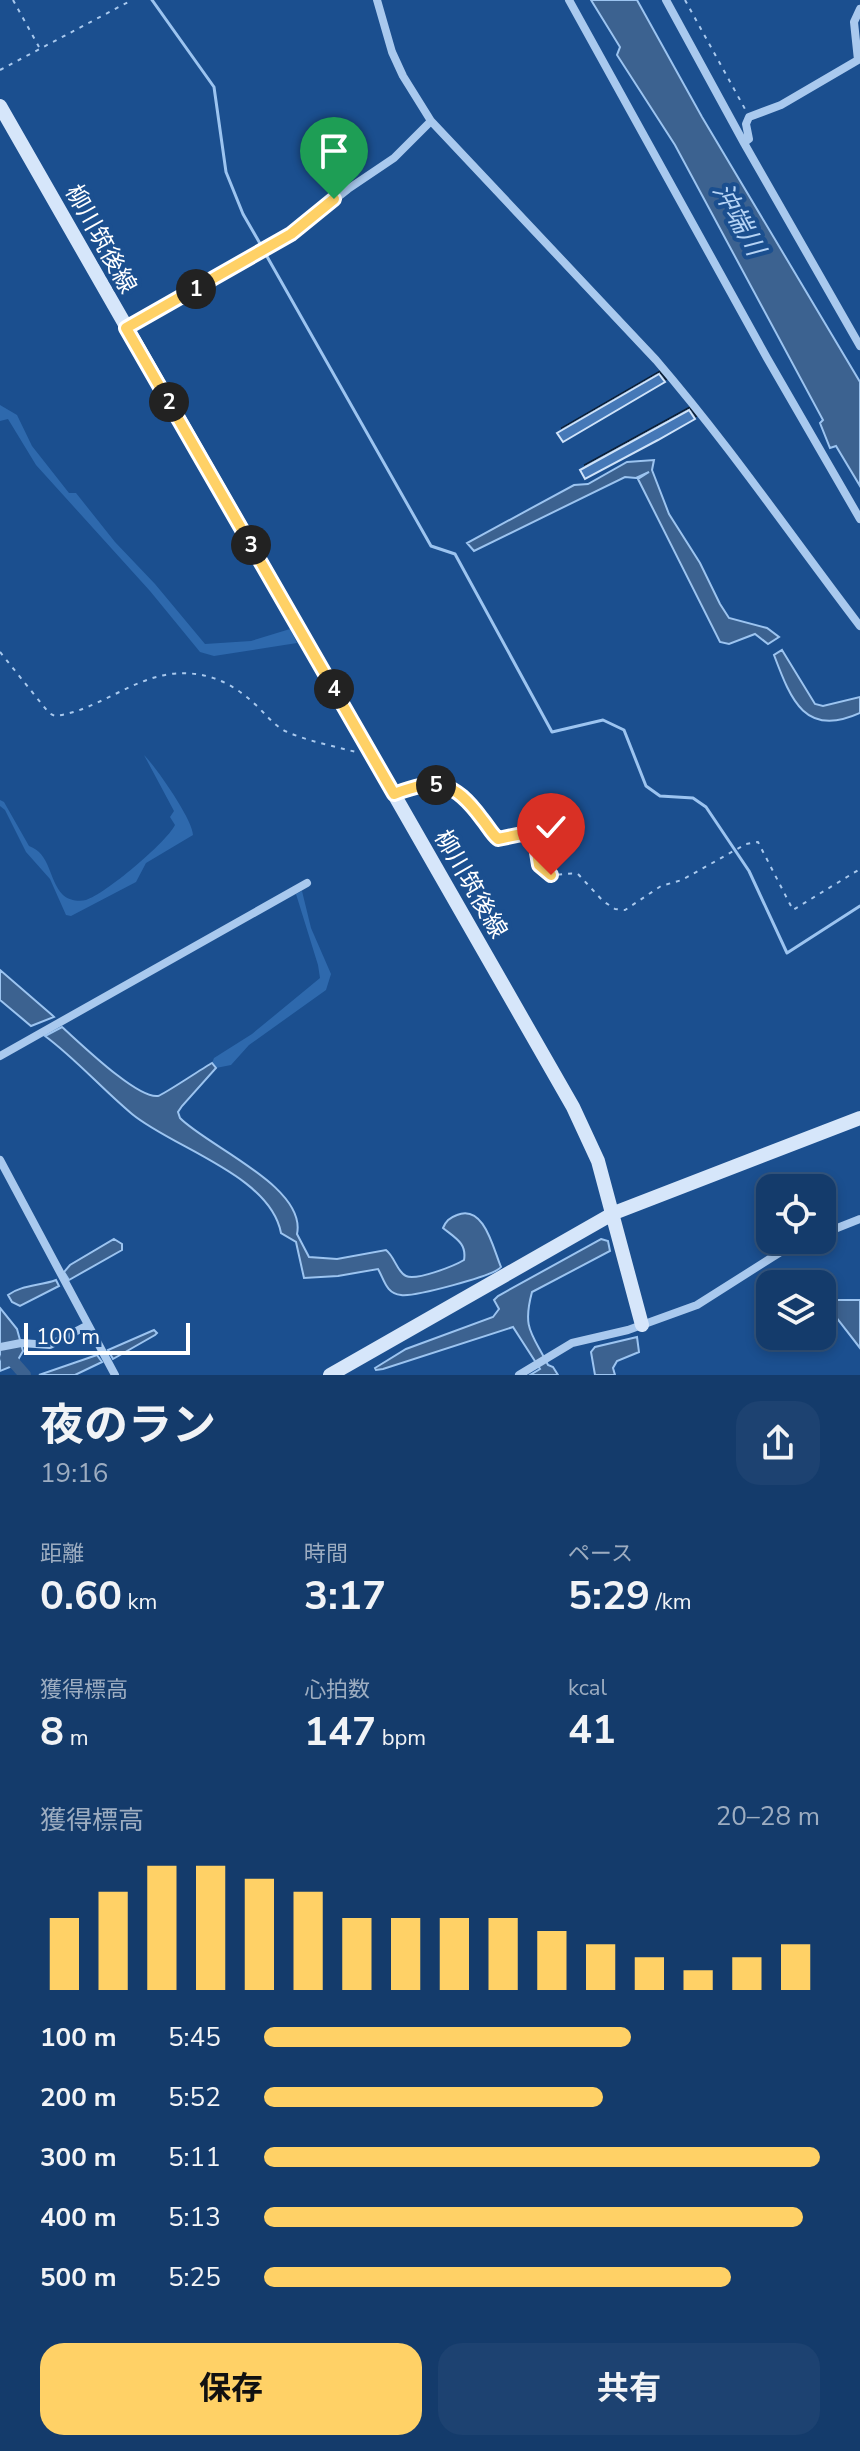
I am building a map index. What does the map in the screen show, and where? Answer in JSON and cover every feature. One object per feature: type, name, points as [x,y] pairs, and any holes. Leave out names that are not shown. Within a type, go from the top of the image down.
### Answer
[{"type":"main road","name":"柳川筑後線","points":[[0,106],[573,1107],[598,1161],[642,1325]]},
{"type":"main road","points":[[330,1375],[614,1213],[860,1118]]},
{"type":"street","points":[[377,0],[392,52],[431,121],[689,398],[860,626]]},
{"type":"street","points":[[569,0],[860,519]]},
{"type":"street","points":[[666,0],[860,346]]},
{"type":"street","points":[[744,143],[749,139],[746,124],[749,117],[781,105],[858,60],[854,22],[860,9]]},
{"type":"street","points":[[126,328],[291,234],[394,158],[431,121]]},
{"type":"street","points":[[0,1056],[307,883]]},
{"type":"street","points":[[0,1160],[115,1375]]},
{"type":"street","points":[[836,1228],[860,1219]]},
{"type":"street","points":[[519,1375],[572,1343],[642,1325],[697,1305],[777,1254]]},
{"type":"street","points":[[0,1347],[21,1343],[50,1345],[88,1325]]},
{"type":"path","points":[[13,0],[40,48]]},
{"type":"path","points":[[0,70],[132,0]]},
{"type":"path","points":[[685,0],[749,117]]},
{"type":"path","points":[[0,652],[49,713],[55,716],[95,703],[151,677],[198,673],[213,676],[244,693],[272,722],[286,731],[372,756]]},
{"type":"path","points":[[394,794],[422,783],[445,786],[455,791],[498,839],[529,835],[544,872],[551,875],[578,874],[603,901],[615,909],[625,910],[661,886],[682,880],[746,844],[758,842],[793,910],[860,869]]},
{"type":"shaded area","points":[[0,405],[17,415],[32,446],[69,493],[76,493],[205,644],[251,641],[290,629],[297,643],[214,656],[200,652],[150,591],[36,465],[8,419],[0,421]]},
{"type":"shaded area","points":[[144,755],[181,806],[193,835],[146,863],[136,882],[71,916],[66,915],[50,879],[26,852],[0,806],[0,800],[29,846],[45,861],[63,895],[74,900],[86,900],[134,867],[175,825],[170,817],[174,811]]},
{"type":"shaded area","points":[[302,891],[311,928],[331,974],[326,990],[249,1045],[231,1065],[216,1068],[212,1063],[214,1058],[252,1034],[320,978],[296,894]]},
{"type":"water","name":"沖端川","points":[[591,0],[637,0],[702,117],[860,382],[860,486],[836,446],[830,448],[820,423],[823,420],[675,145],[617,55],[620,47]]},
{"type":"water","points":[[654,460],[652,470],[669,514],[729,618],[767,628],[779,637],[768,644],[755,634],[729,644],[720,642],[638,479],[649,472],[636,478],[625,477],[474,551],[467,543],[574,485],[588,484],[627,462]]},
{"type":"water","points":[[782,650],[815,704],[823,706],[860,697],[860,713],[841,720],[826,721],[813,718],[803,710],[787,687],[774,655]]},
{"type":"water","points":[[0,970],[54,1017],[31,1026],[0,1000]]},
{"type":"water","points":[[62,1027],[108,1068],[149,1095],[158,1096],[212,1063],[216,1068],[182,1106],[178,1112],[180,1118],[252,1169],[287,1200],[296,1217],[297,1234],[309,1257],[337,1259],[386,1250],[406,1276],[426,1275],[464,1260],[462,1245],[443,1228],[452,1217],[466,1213],[481,1222],[501,1267],[470,1280],[409,1295],[392,1292],[378,1269],[304,1278],[296,1242],[281,1233],[273,1213],[259,1195],[218,1164],[132,1114],[45,1036]]},
{"type":"water","points":[[114,1239],[122,1244],[122,1250],[69,1280],[64,1272],[70,1265]]},
{"type":"water","points":[[601,1239],[608,1241],[610,1251],[532,1292],[528,1315],[530,1330],[548,1365],[558,1375],[530,1375],[540,1369],[513,1327],[376,1370],[406,1349],[493,1317],[499,1309],[494,1300],[498,1296]]},
{"type":"water","points":[[56,1280],[59,1286],[20,1306],[12,1302],[8,1295],[19,1289]]},
{"type":"water","points":[[836,1299],[860,1300],[860,1348],[836,1317]]},
{"type":"water","points":[[0,1308],[17,1329],[23,1351],[15,1365],[0,1371]]},
{"type":"water","points":[[154,1330],[155,1335],[113,1359],[108,1350]]},
{"type":"water","points":[[637,1337],[639,1352],[617,1361],[613,1368],[615,1375],[595,1375],[591,1352],[595,1347]]},
{"type":"water","points":[[97,1355],[102,1362],[75,1375],[39,1375]]},
{"type":"building","points":[[659,374],[665,382],[563,442],[557,433]]},
{"type":"building","points":[[689,410],[695,419],[585,479],[580,470]]},
{"type":"waterway","points":[[152,0],[214,87],[226,172],[243,214],[262,247]]},
{"type":"waterway","points":[[265,253],[431,546],[455,554],[552,732],[603,720],[624,730],[646,786],[660,796],[693,798],[706,807],[749,871],[787,953],[860,906]]},
{"type":"waterway","points":[[6,1358],[10,1358],[25,1375]]},
{"type":"route","points":[[334,199],[311,221],[291,234],[126,328],[394,794],[422,783],[445,786],[455,791],[498,839],[529,835],[536,846],[539,865],[551,875]]}]
